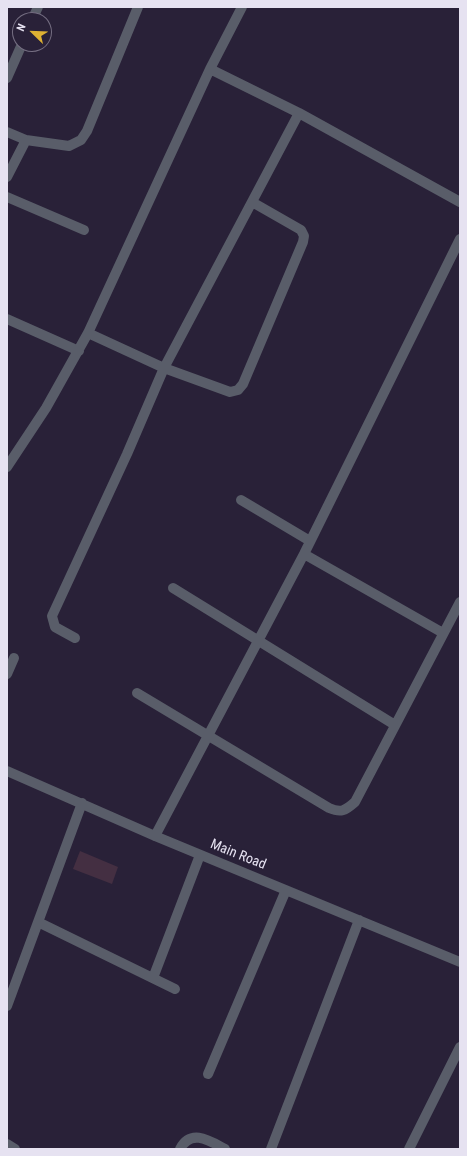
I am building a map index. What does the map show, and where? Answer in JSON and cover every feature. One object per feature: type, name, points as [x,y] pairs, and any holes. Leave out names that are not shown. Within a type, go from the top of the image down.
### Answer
[{"type":"street","points":[[7,132],[26,140],[70,146],[81,140],[87,131],[138,7]]},
{"type":"street","points":[[7,467],[46,408],[79,351],[210,69],[242,7]]},
{"type":"street","points":[[7,78],[18,52]]},
{"type":"street","points":[[210,69],[299,113],[460,202]]},
{"type":"street","points":[[75,638],[55,627],[52,616],[127,454],[164,368],[299,113]]},
{"type":"street","points":[[7,177],[26,140]]},
{"type":"street","points":[[7,197],[84,230]]},
{"type":"street","points":[[88,333],[164,368],[230,392],[238,390],[243,384],[303,242],[304,236],[301,230],[295,225],[252,202]]},
{"type":"street","points":[[155,836],[304,554],[460,239]]},
{"type":"street","points":[[7,319],[79,351]]},
{"type":"street","points":[[241,500],[310,541]]},
{"type":"street","points":[[304,554],[443,633]]},
{"type":"street","points":[[173,588],[395,725]]},
{"type":"street","points":[[137,693],[207,737],[329,808],[338,812],[346,811],[355,802],[460,602]]},
{"type":"street","points":[[7,674],[14,658]]},
{"type":"street","name":"Main Road","points":[[7,771],[200,855],[460,962]]},
{"type":"street","points":[[7,1006],[11,985],[38,922],[82,803]]},
{"type":"street","points":[[153,978],[200,855]]},
{"type":"street","points":[[208,1074],[286,890]]},
{"type":"street","points":[[271,1149],[359,920]]},
{"type":"street","points":[[38,922],[175,989]]},
{"type":"street","points":[[409,1149],[460,1047]]},
{"type":"street","points":[[180,1149],[184,1142],[192,1137],[201,1137],[226,1149]]},
{"type":"street","points":[[7,1144],[15,1149]]},
{"type":"building","points":[[80,851],[118,867],[112,884],[73,869]]}]
